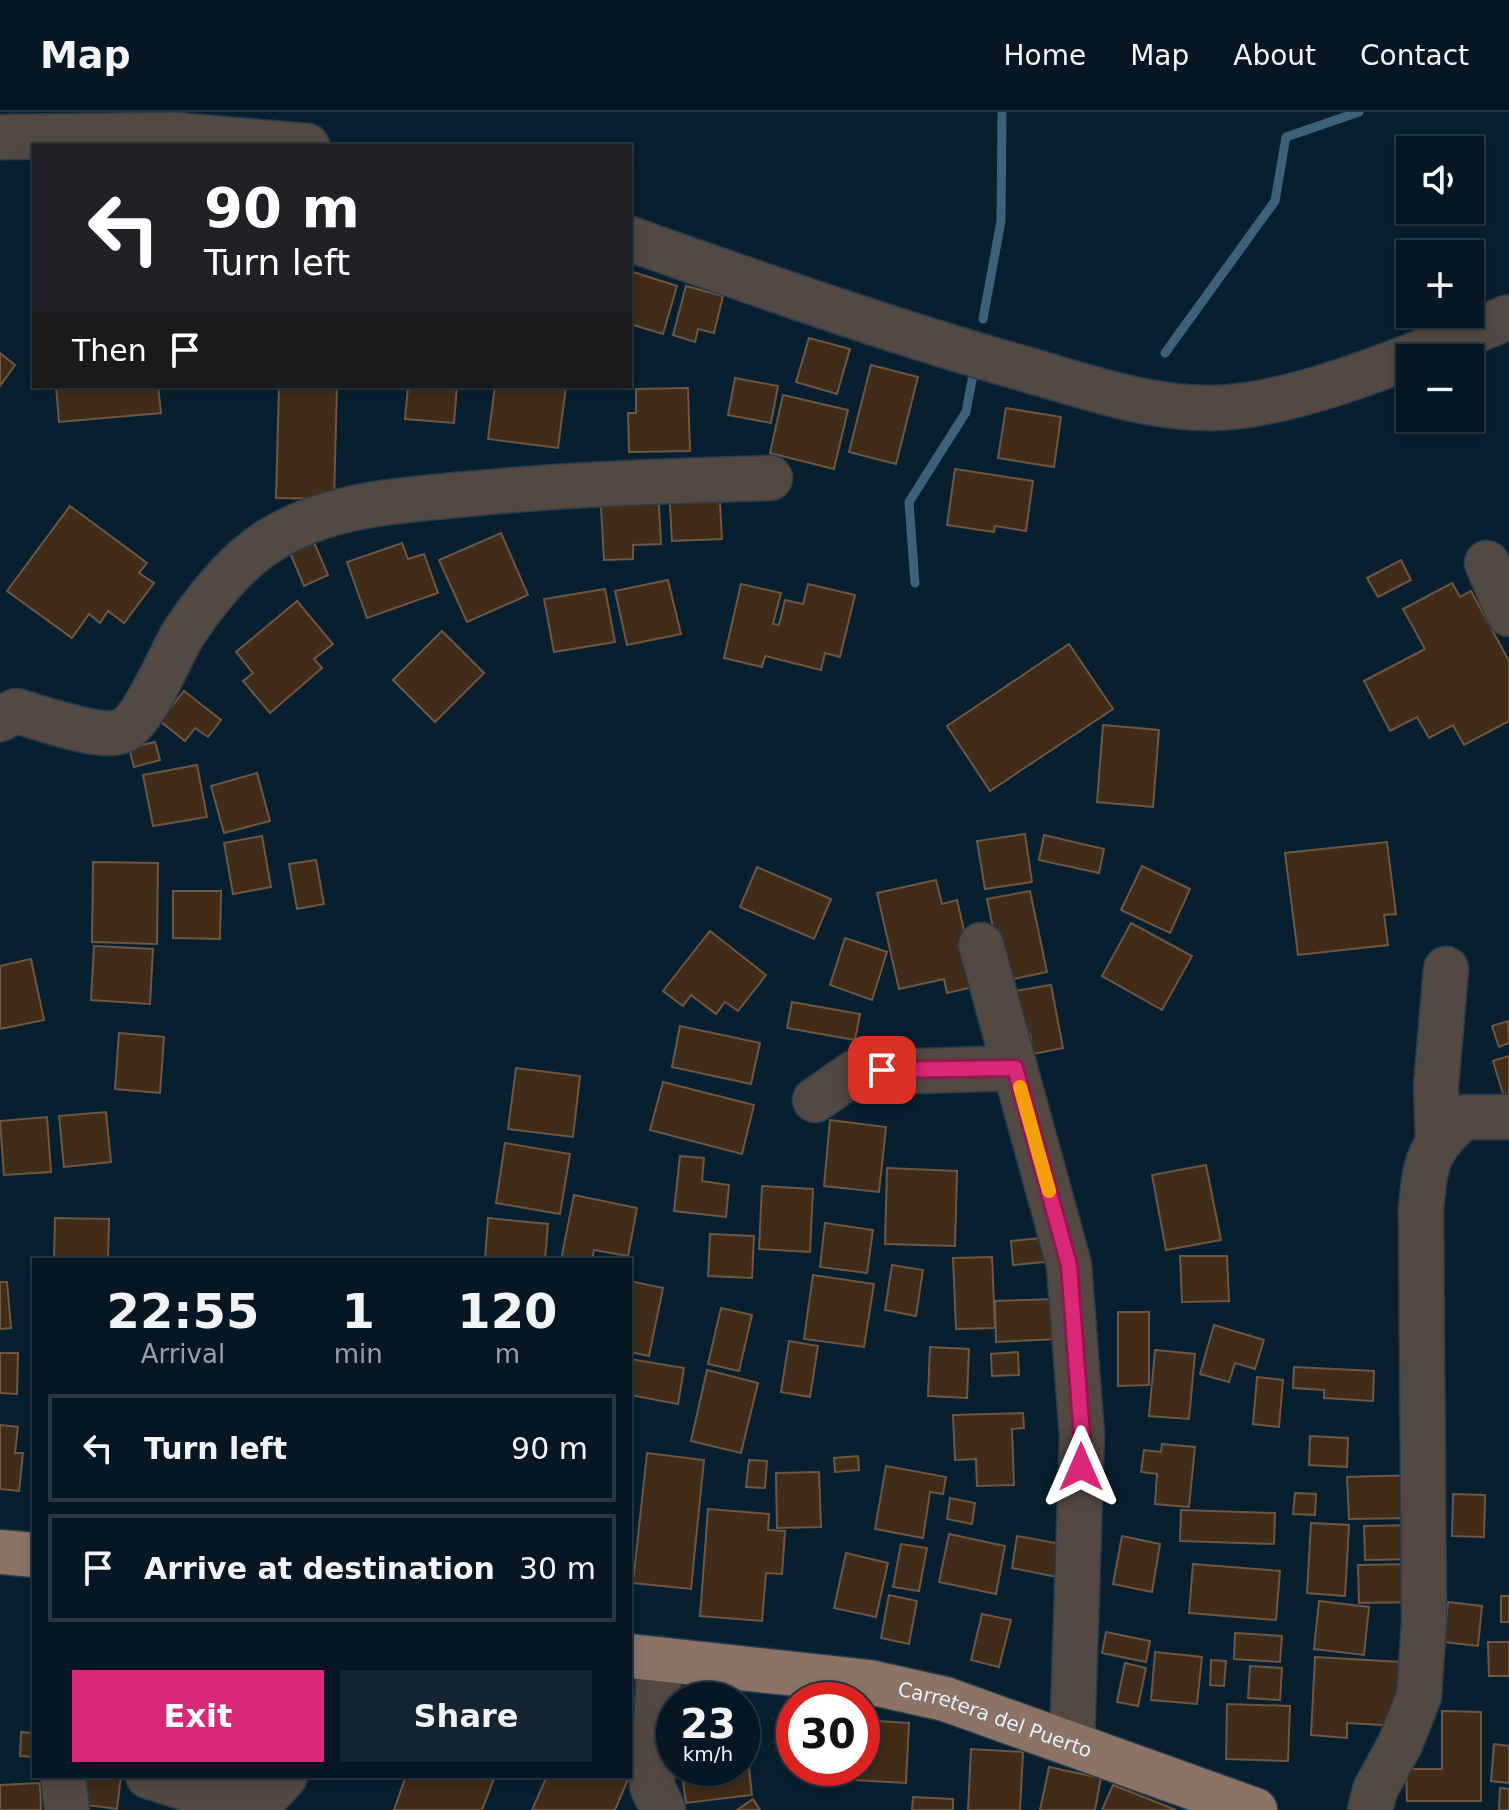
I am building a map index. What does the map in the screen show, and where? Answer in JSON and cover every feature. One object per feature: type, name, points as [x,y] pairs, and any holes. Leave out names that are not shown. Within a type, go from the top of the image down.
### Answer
[{"type":"main road","points":[[0,1552],[32,1555]]},
{"type":"main road","name":"Carretera del Puerto","points":[[645,1658],[869,1682],[945,1699],[1255,1810]]},
{"type":"street","points":[[0,137],[175,135],[283,144]]},
{"type":"street","points":[[632,240],[912,338],[1158,404],[1211,409],[1290,396],[1432,348],[1509,317]]},
{"type":"street","points":[[0,719],[16,711],[103,733],[123,731],[136,718],[184,633],[230,573],[267,541],[301,524],[377,502],[644,481],[770,478]]},
{"type":"street","points":[[1487,563],[1509,614]]},
{"type":"street","points":[[981,945],[1069,1265],[1082,1436],[1072,1744]]},
{"type":"street","points":[[1438,1139],[1436,1086],[1446,969]]},
{"type":"street","points":[[815,1100],[854,1073],[1015,1068]]},
{"type":"street","points":[[1370,1810],[1375,1790],[1400,1744],[1419,1696],[1424,1623],[1421,1210],[1425,1165],[1438,1139],[1464,1117],[1509,1117]]},
{"type":"street","points":[[645,1658],[652,1786],[663,1810]]},
{"type":"street","points":[[63,1778],[67,1810]]},
{"type":"street","points":[[154,1778],[233,1803],[265,1798],[283,1778]]},
{"type":"building","points":[[632,272],[677,286],[663,334],[632,325]]},
{"type":"building","points":[[686,286],[723,296],[714,333],[698,329],[695,342],[673,335]]},
{"type":"building","points":[[809,338],[850,349],[837,394],[796,382]]},
{"type":"building","points":[[0,353],[15,365],[0,386]]},
{"type":"building","points":[[871,365],[918,377],[896,464],[849,452]]},
{"type":"building","points":[[735,378],[778,386],[771,423],[728,415]]},
{"type":"building","points":[[56,388],[158,388],[161,413],[59,422]]},
{"type":"building","points":[[279,388],[337,388],[334,499],[276,498]]},
{"type":"building","points":[[408,388],[457,388],[454,423],[405,419]]},
{"type":"building","points":[[495,388],[566,388],[558,448],[488,439]]},
{"type":"building","points":[[688,388],[690,451],[629,452],[628,413],[636,413],[636,389]]},
{"type":"building","points":[[783,395],[848,410],[834,469],[770,453]]},
{"type":"building","points":[[1006,408],[1061,417],[1054,467],[998,458]]},
{"type":"building","points":[[955,469],[1033,481],[1026,531],[995,526],[994,532],[947,525]]},
{"type":"building","points":[[719,485],[722,539],[672,541],[669,487]]},
{"type":"building","points":[[658,488],[661,544],[633,545],[633,559],[604,560],[600,490]]},
{"type":"building","points":[[70,506],[147,563],[139,573],[154,583],[124,623],[108,611],[100,623],[89,614],[72,638],[7,591]]},
{"type":"building","points":[[307,526],[328,575],[304,586],[283,536]]},
{"type":"building","points":[[501,533],[528,595],[467,622],[439,560]]},
{"type":"building","points":[[402,543],[408,559],[424,554],[438,593],[367,618],[347,562]]},
{"type":"building","points":[[1401,560],[1411,580],[1378,597],[1367,578]]},
{"type":"building","points":[[668,580],[681,634],[627,645],[615,591]]},
{"type":"building","points":[[1452,583],[1460,597],[1471,591],[1509,661],[1509,721],[1464,745],[1453,725],[1429,738],[1417,717],[1390,731],[1364,681],[1425,649],[1403,609]]},
{"type":"building","points":[[741,584],[781,593],[773,624],[779,625],[785,600],[803,604],[808,584],[855,595],[840,657],[825,653],[821,670],[765,656],[762,667],[724,658]]},
{"type":"building","points":[[605,589],[615,642],[554,652],[544,599]]},
{"type":"building","points":[[297,601],[333,644],[314,659],[322,668],[270,713],[243,681],[253,673],[236,652]]},
{"type":"building","points":[[442,631],[484,673],[435,722],[393,680]]},
{"type":"building","points":[[1069,644],[1113,709],[990,791],[947,726]]},
{"type":"building","points":[[184,691],[221,720],[208,737],[195,728],[185,741],[160,721]]},
{"type":"building","points":[[1103,725],[1159,730],[1153,807],[1097,802]]},
{"type":"building","points":[[155,742],[160,760],[134,767],[129,748]]},
{"type":"building","points":[[197,765],[207,817],[153,826],[143,775]]},
{"type":"building","points":[[257,773],[270,821],[224,833],[211,786]]},
{"type":"building","points":[[1025,834],[1032,882],[985,889],[977,841]]},
{"type":"building","points":[[1044,835],[1104,849],[1099,873],[1039,860]]},
{"type":"building","points":[[262,836],[271,887],[233,894],[224,843]]},
{"type":"building","points":[[1387,842],[1396,914],[1384,915],[1388,945],[1298,955],[1285,853]]},
{"type":"building","points":[[316,860],[324,904],[297,909],[289,864]]},
{"type":"building","points":[[93,862],[158,863],[157,944],[92,942]]},
{"type":"building","points":[[1142,866],[1190,889],[1170,933],[1121,910]]},
{"type":"building","points":[[757,867],[831,899],[814,939],[740,907]]},
{"type":"building","points":[[936,880],[942,904],[957,900],[977,986],[947,993],[944,979],[899,989],[877,893]]},
{"type":"building","points":[[173,891],[221,891],[220,939],[173,938]]},
{"type":"building","points":[[1030,891],[1047,972],[1004,981],[987,899]]},
{"type":"building","points":[[1131,923],[1192,956],[1162,1010],[1102,976]]},
{"type":"building","points":[[710,931],[766,975],[738,1011],[725,1002],[716,1014],[691,995],[683,1006],[663,991]]},
{"type":"building","points":[[845,938],[887,952],[872,1000],[830,985]]},
{"type":"building","points":[[94,946],[153,949],[150,1004],[91,1000]]},
{"type":"building","points":[[31,959],[44,1020],[0,1029],[0,966]]},
{"type":"building","points":[[1051,985],[1063,1048],[1033,1054],[1030,1034],[1011,1037],[1003,993]]},
{"type":"building","points":[[792,1002],[860,1014],[855,1040],[787,1028]]},
{"type":"building","points":[[1508,1021],[1509,1043],[1499,1047],[1492,1026]]},
{"type":"building","points":[[680,1026],[760,1043],[751,1084],[672,1067]]},
{"type":"building","points":[[119,1033],[164,1037],[160,1093],[115,1089]]},
{"type":"building","points":[[1509,1056],[1509,1095],[1504,1097],[1493,1061]]},
{"type":"building","points":[[516,1068],[580,1076],[573,1137],[508,1129]]},
{"type":"building","points":[[663,1082],[754,1105],[742,1154],[650,1130]]},
{"type":"building","points":[[106,1112],[111,1162],[64,1167],[59,1116]]},
{"type":"building","points":[[47,1117],[51,1172],[4,1175],[0,1121]]},
{"type":"building","points":[[830,1120],[886,1127],[879,1192],[824,1186]]},
{"type":"building","points":[[505,1143],[570,1154],[560,1214],[496,1203]]},
{"type":"building","points":[[680,1156],[704,1158],[702,1181],[729,1185],[726,1217],[674,1211]]},
{"type":"building","points":[[1206,1165],[1221,1240],[1166,1250],[1152,1175]]},
{"type":"building","points":[[887,1168],[957,1171],[955,1246],[885,1244]]},
{"type":"building","points":[[762,1186],[813,1189],[810,1252],[759,1249]]},
{"type":"building","points":[[574,1195],[637,1208],[628,1256],[594,1250],[592,1258],[561,1258]]},
{"type":"building","points":[[55,1218],[109,1219],[108,1258],[54,1258]]},
{"type":"building","points":[[488,1218],[548,1224],[545,1258],[485,1258]]},
{"type":"building","points":[[825,1223],[873,1230],[867,1273],[820,1267]]},
{"type":"building","points":[[710,1234],[754,1236],[752,1278],[708,1276]]},
{"type":"building","points":[[1051,1237],[1053,1261],[1013,1265],[1011,1241]]},
{"type":"building","points":[[1180,1256],[1227,1256],[1229,1301],[1182,1302]]},
{"type":"building","points":[[992,1257],[995,1328],[956,1329],[953,1258]]},
{"type":"building","points":[[892,1265],[923,1270],[916,1316],[885,1310]]},
{"type":"building","points":[[813,1275],[874,1284],[864,1347],[804,1339]]},
{"type":"building","points":[[632,1281],[663,1288],[649,1356],[632,1352]]},
{"type":"building","points":[[0,1282],[7,1282],[11,1328],[0,1329]]},
{"type":"building","points":[[1057,1299],[1058,1339],[996,1342],[995,1301]]},
{"type":"building","points":[[721,1308],[752,1315],[739,1371],[708,1364]]},
{"type":"building","points":[[1118,1312],[1149,1312],[1149,1385],[1118,1386]]},
{"type":"building","points":[[1214,1325],[1264,1340],[1255,1369],[1235,1363],[1229,1382],[1200,1374]]},
{"type":"building","points":[[789,1341],[818,1346],[810,1397],[781,1392]]},
{"type":"building","points":[[930,1347],[969,1349],[967,1398],[928,1396]]},
{"type":"building","points":[[1155,1350],[1195,1354],[1189,1419],[1149,1416]]},
{"type":"building","points":[[1018,1352],[1019,1375],[992,1376],[991,1354]]},
{"type":"building","points":[[0,1353],[18,1353],[17,1394],[0,1393]]},
{"type":"building","points":[[632,1359],[684,1368],[678,1404],[632,1395]]},
{"type":"building","points":[[1294,1367],[1374,1371],[1373,1401],[1324,1398],[1324,1390],[1293,1388]]},
{"type":"building","points":[[707,1370],[758,1383],[741,1453],[691,1441]]},
{"type":"building","points":[[1257,1377],[1283,1380],[1279,1427],[1253,1424]]},
{"type":"building","points":[[1023,1413],[1024,1428],[1012,1429],[1014,1485],[977,1486],[976,1459],[955,1460],[953,1415]]},
{"type":"building","points":[[0,1425],[18,1427],[15,1453],[23,1453],[19,1491],[0,1489]]},
{"type":"building","points":[[1310,1436],[1348,1438],[1347,1467],[1309,1465]]},
{"type":"building","points":[[1162,1444],[1195,1447],[1189,1507],[1155,1504],[1157,1474],[1141,1472],[1144,1450],[1161,1452]]},
{"type":"building","points":[[647,1453],[704,1460],[691,1589],[633,1583]]},
{"type":"building","points":[[858,1456],[859,1470],[835,1472],[834,1458]]},
{"type":"building","points":[[749,1460],[767,1461],[765,1488],[746,1487]]},
{"type":"building","points":[[886,1466],[946,1477],[943,1494],[930,1492],[923,1538],[875,1529]]},
{"type":"building","points":[[819,1472],[821,1527],[777,1528],[776,1473]]},
{"type":"building","points":[[1415,1475],[1416,1518],[1349,1519],[1347,1477]]},
{"type":"building","points":[[1295,1493],[1316,1494],[1315,1515],[1293,1514]]},
{"type":"building","points":[[1453,1494],[1485,1495],[1484,1537],[1452,1536]]},
{"type":"building","points":[[950,1498],[975,1503],[972,1524],[947,1519]]},
{"type":"building","points":[[708,1509],[769,1514],[768,1530],[785,1531],[782,1574],[766,1573],[762,1621],[700,1616]]},
{"type":"building","points":[[1181,1510],[1275,1513],[1274,1544],[1180,1541]]},
{"type":"building","points":[[1311,1523],[1349,1525],[1345,1596],[1307,1593]]},
{"type":"building","points":[[1418,1525],[1419,1559],[1365,1560],[1364,1526]]},
{"type":"building","points":[[949,1534],[1005,1546],[996,1594],[939,1582]]},
{"type":"building","points":[[1017,1536],[1067,1545],[1062,1578],[1012,1568]]},
{"type":"building","points":[[1122,1536],[1160,1544],[1152,1592],[1113,1584]]},
{"type":"building","points":[[901,1544],[927,1548],[919,1591],[893,1587]]},
{"type":"building","points":[[846,1553],[888,1563],[876,1617],[834,1608]]},
{"type":"building","points":[[1193,1564],[1280,1571],[1276,1620],[1189,1613]]},
{"type":"building","points":[[1419,1564],[1420,1602],[1359,1603],[1358,1565]]},
{"type":"building","points":[[889,1595],[917,1601],[909,1644],[881,1638]]},
{"type":"building","points":[[1501,1596],[1509,1596],[1509,1622],[1501,1622]]},
{"type":"building","points":[[1319,1601],[1369,1607],[1364,1655],[1314,1649]]},
{"type":"building","points":[[1448,1602],[1482,1606],[1478,1646],[1444,1642]]},
{"type":"building","points":[[982,1614],[1011,1620],[999,1667],[971,1660]]},
{"type":"building","points":[[1106,1632],[1150,1641],[1146,1662],[1102,1653]]},
{"type":"building","points":[[1235,1633],[1282,1636],[1280,1662],[1234,1659]]},
{"type":"building","points":[[1488,1642],[1509,1642],[1509,1676],[1489,1676]]},
{"type":"building","points":[[1155,1652],[1202,1657],[1197,1704],[1151,1700]]},
{"type":"building","points":[[1315,1657],[1401,1662],[1398,1726],[1347,1723],[1347,1738],[1311,1735]]},
{"type":"building","points":[[1211,1660],[1226,1661],[1224,1686],[1210,1685]]},
{"type":"building","points":[[1125,1663],[1146,1668],[1138,1706],[1117,1702]]},
{"type":"building","points":[[1250,1666],[1282,1668],[1280,1700],[1248,1698]]},
{"type":"building","points":[[1227,1704],[1290,1706],[1288,1761],[1226,1759]]},
{"type":"building","points":[[1442,1711],[1481,1712],[1481,1801],[1407,1801],[1406,1769],[1442,1769]]},
{"type":"building","points":[[880,1721],[909,1723],[906,1783],[880,1782]]},
{"type":"building","points":[[21,1732],[32,1733],[32,1757],[20,1756]]},
{"type":"building","points":[[1494,1744],[1509,1746],[1509,1783],[1491,1781]]},
{"type":"building","points":[[971,1749],[1023,1752],[1020,1810],[968,1810]]},
{"type":"building","points":[[1049,1767],[1101,1778],[1095,1810],[1040,1810]]},
{"type":"building","points":[[84,1778],[121,1778],[117,1809],[80,1804]]},
{"type":"building","points":[[405,1778],[494,1778],[482,1810],[394,1810]]},
{"type":"building","points":[[546,1778],[629,1778],[615,1810],[532,1810]]},
{"type":"building","points":[[40,1783],[41,1810],[0,1810],[0,1785]]},
{"type":"building","points":[[1113,1785],[1176,1810],[1102,1810]]},
{"type":"building","points":[[684,1786],[751,1786],[752,1795],[686,1803]]},
{"type":"building","points":[[1500,1788],[1509,1789],[1509,1810],[1499,1810]]},
{"type":"building","points":[[913,1797],[953,1799],[953,1810],[912,1810]]},
{"type":"building","points":[[753,1799],[760,1810],[737,1810]]},
{"type":"waterway","points":[[983,319],[1001,221],[1002,112]]},
{"type":"waterway","points":[[1165,353],[1275,201],[1286,137],[1359,112]]},
{"type":"waterway","points":[[915,583],[909,502],[966,412],[973,375]]},
{"type":"slow traffic","points":[[1020,1087],[1049,1191]]},
{"type":"route","points":[[882,1070],[1015,1068],[1069,1265],[1082,1436],[1081,1467]]}]
